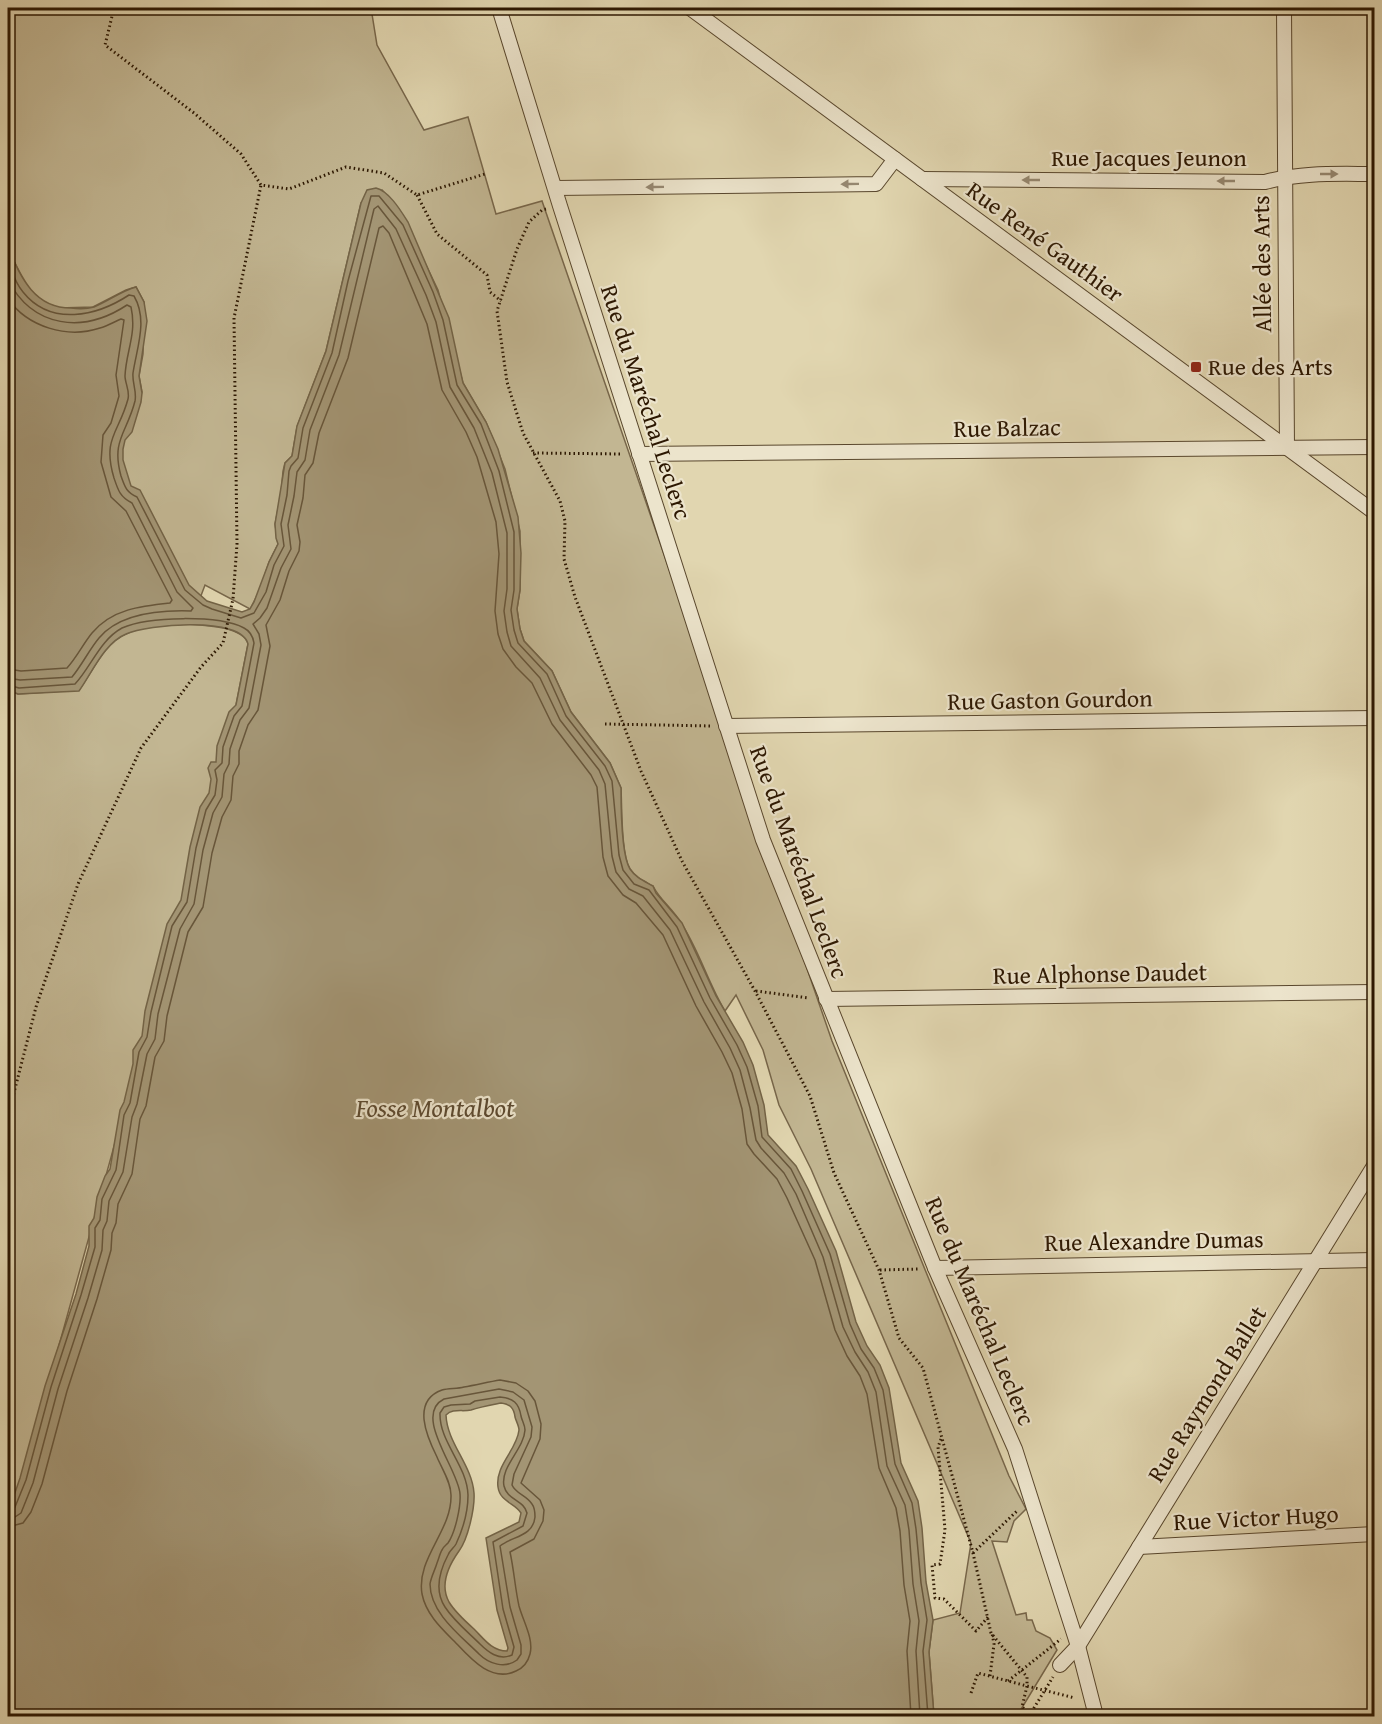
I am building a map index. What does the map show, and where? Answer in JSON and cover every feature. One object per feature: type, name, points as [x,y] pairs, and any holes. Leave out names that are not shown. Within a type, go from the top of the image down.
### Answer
[{"type":"street","name":"Rue du Maréchal Leclerc","points":[[499,8],[763,840],[935,1268],[1015,1449],[1078,1646],[1095,1713]]},
{"type":"street","name":"Rue René Gauthier","points":[[690,8],[1374,512]]},
{"type":"street","name":"Allée des Arts","points":[[1284,8],[1287,448]]},
{"type":"street","points":[[556,188],[876,184],[896,159]]},
{"type":"street","name":"Rue Jacques Jeunon","points":[[922,180],[1265,182],[1284,176],[1374,174]]},
{"type":"street","name":"Rue Balzac","points":[[639,454],[1374,447]]},
{"type":"street","name":"Rue Gaston Gourdon","points":[[726,726],[1374,718]]},
{"type":"street","name":"Rue Alphonse Daudet","points":[[826,999],[1374,992]]},
{"type":"street","name":"Rue Raymond Ballet","points":[[1060,1665],[1078,1646],[1374,1166]]},
{"type":"street","name":"Rue Alexandre Dumas","points":[[935,1268],[1374,1260]]},
{"type":"street","name":"Rue Victor Hugo","points":[[1139,1547],[1374,1534]]},
{"type":"path","points":[[8,1116],[36,1007],[78,884],[141,748],[201,668],[223,643],[233,599],[237,543],[234,318],[261,185],[242,154],[194,113],[105,45],[114,8]]},
{"type":"path","points":[[261,185],[289,189],[346,167],[384,173],[417,195],[437,234],[487,275],[490,292],[501,302]]},
{"type":"path","points":[[417,195],[485,174]]},
{"type":"path","points":[[560,206],[542,210],[530,222],[517,249],[497,311],[507,382],[523,433],[560,501],[565,521],[564,559],[575,597],[641,771],[682,861],[756,991],[810,1096],[834,1173],[879,1270],[899,1338],[923,1368],[992,1633],[990,1676]]},
{"type":"path","points":[[533,453],[639,454]]},
{"type":"path","points":[[604,724],[726,726]]},
{"type":"path","points":[[756,991],[826,999]]},
{"type":"path","points":[[879,1270],[935,1268]]},
{"type":"path","points":[[942,1437],[938,1447],[945,1530],[940,1564],[932,1565],[935,1598],[944,1599],[976,1631],[988,1617]]},
{"type":"path","points":[[973,1553],[1017,1511]]},
{"type":"path","points":[[992,1633],[1027,1677],[1022,1707],[1030,1715],[1060,1665]]},
{"type":"path","points":[[1008,1681],[1062,1638]]},
{"type":"path","points":[[971,1693],[978,1673],[1044,1692],[1082,1700],[1084,1712],[1095,1713]]},
{"type":"shaded area","points":[[8,8],[371,8],[377,45],[424,130],[468,117],[496,214],[542,201],[832,1041],[1009,1476],[1026,1509],[1014,1521],[1007,1542],[992,1541],[1016,1615],[1026,1613],[1027,1620],[1032,1620],[1036,1631],[1050,1638],[1057,1650],[1017,1716],[934,1716],[929,1652],[933,1620],[960,1613],[971,1543],[811,1169],[779,1105],[763,1050],[736,995],[725,1011],[678,918],[653,886],[630,869],[623,842],[621,788],[610,763],[571,712],[552,671],[524,641],[517,609],[520,590],[520,531],[505,469],[486,422],[463,383],[438,290],[399,209],[382,190],[361,203],[326,351],[297,427],[292,456],[285,463],[275,524],[278,544],[269,562],[260,590],[250,609],[205,585],[199,601],[170,560],[120,472],[122,440],[142,392],[139,376],[143,354],[144,302],[136,287],[93,307],[58,308],[45,303],[27,288],[8,249]]},
{"type":"shaded area","points":[[186,624],[231,630],[239,633],[248,644],[236,705],[8,1530],[8,690],[18,694],[79,690],[105,651],[118,638],[140,629]]},
{"type":"water","name":"Fosse Montalbot","points":[[376,188],[386,193],[408,222],[449,318],[463,383],[486,422],[498,449],[518,517],[521,553],[517,609],[524,641],[552,671],[571,712],[610,763],[621,788],[623,842],[630,869],[653,886],[656,893],[682,923],[716,996],[743,1042],[753,1065],[764,1105],[768,1135],[796,1166],[808,1189],[836,1251],[856,1322],[867,1346],[880,1365],[889,1388],[901,1463],[918,1501],[922,1528],[926,1582],[933,1620],[929,1652],[934,1716],[8,1716],[8,1513],[45,1386],[76,1294],[89,1246],[89,1226],[94,1218],[97,1197],[110,1169],[120,1110],[133,1064],[133,1050],[142,1036],[145,1011],[167,924],[181,900],[200,807],[209,793],[211,779],[208,768],[211,762],[216,762],[217,746],[229,712],[236,705],[248,644],[242,635],[229,629],[212,626],[172,625],[137,630],[118,638],[111,644],[79,691],[18,694],[8,690],[8,248],[18,270],[31,289],[47,303],[58,307],[80,309],[94,307],[136,287],[144,302],[147,321],[139,376],[141,402],[132,432],[125,440],[123,449],[123,460],[131,486],[140,490],[189,585],[207,601],[242,612],[250,609],[254,602],[278,544],[275,524],[285,463],[292,456],[297,426],[326,351],[361,203],[367,190]],"holes":[[[501,1403],[513,1409],[519,1430],[500,1472],[498,1487],[502,1496],[521,1513],[519,1522],[486,1538],[497,1610],[507,1651],[489,1644],[460,1616],[449,1602],[445,1588],[446,1575],[468,1531],[474,1499],[469,1473],[447,1425],[446,1415],[455,1411],[468,1411]]]},
{"type":"place","name":"Rue des Arts","points":[[1196,367]]}]
